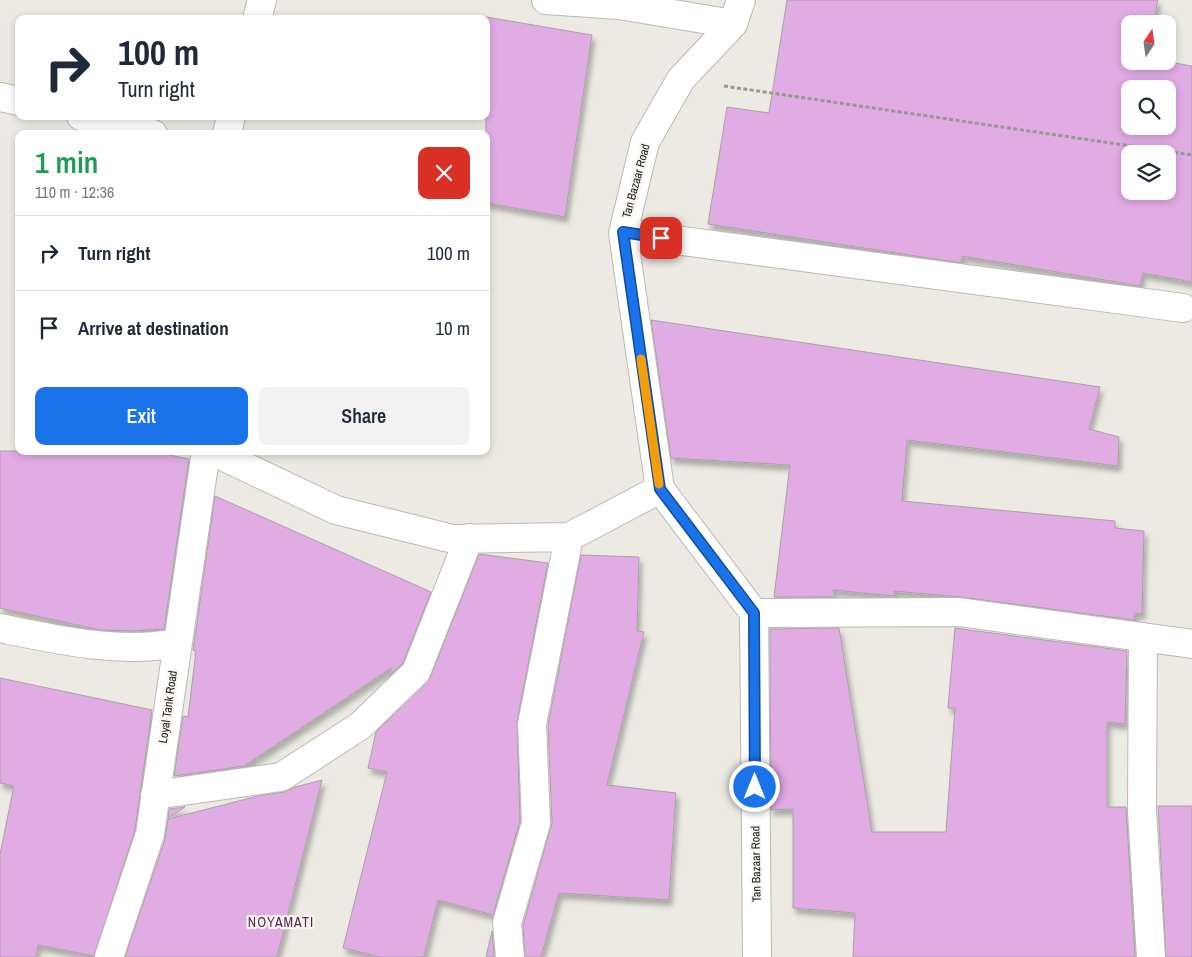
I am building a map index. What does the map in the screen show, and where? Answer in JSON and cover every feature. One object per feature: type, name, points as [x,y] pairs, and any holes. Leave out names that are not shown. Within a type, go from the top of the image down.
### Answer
[{"type":"street","points":[[258,15],[262,0]]},
{"type":"street","points":[[546,0],[737,12]]},
{"type":"street","name":"Tan Bazaar Road","points":[[737,12],[681,79],[645,142],[623,232],[660,489],[754,613],[757,957]]},
{"type":"street","points":[[0,97],[15,100]]},
{"type":"street","points":[[97,120],[138,130]]},
{"type":"street","points":[[623,232],[1183,308]]},
{"type":"street","name":"Loyal Tank Road","points":[[109,957],[150,834],[205,455]]},
{"type":"street","points":[[220,455],[336,510],[453,539],[569,537],[660,489]]},
{"type":"street","points":[[510,957],[507,923],[536,823],[532,724],[569,537]]},
{"type":"street","points":[[156,795],[281,777],[360,726],[416,672],[469,538]]},
{"type":"street","points":[[754,613],[959,612],[1192,644]]},
{"type":"street","points":[[0,628],[76,643],[159,646],[178,643]]},
{"type":"street","points":[[1143,637],[1142,811],[1151,957]]},
{"type":"path","points":[[681,79],[1192,155]]},
{"type":"building","points":[[787,0],[1158,0],[1155,15],[1121,15],[1121,70],[1176,70],[1176,63],[1192,66],[1192,282],[1143,273],[1140,286],[962,256],[961,263],[708,224],[727,107],[769,113]]},
{"type":"building","points":[[490,18],[592,35],[565,217],[490,204],[490,130],[486,130],[486,120],[490,120]]},
{"type":"building","points":[[651,320],[1100,387],[1089,429],[1119,437],[1118,466],[907,440],[902,501],[1115,521],[1115,528],[1144,531],[1142,614],[1135,613],[1134,620],[961,597],[894,591],[894,596],[833,590],[834,597],[774,597],[790,465],[671,458]]},
{"type":"building","points":[[0,451],[15,451],[15,455],[169,455],[189,459],[164,629],[133,631],[100,630],[0,608]]},
{"type":"building","points":[[215,496],[431,592],[403,663],[389,676],[391,668],[244,766],[174,776],[183,716],[188,717],[196,651],[193,650]]},
{"type":"building","points":[[479,554],[548,563],[517,721],[520,821],[493,915],[438,900],[424,957],[380,957],[343,948],[387,772],[368,768],[376,732],[430,678]]},
{"type":"building","points":[[581,555],[639,557],[637,631],[644,632],[607,785],[676,793],[669,900],[559,893],[541,957],[525,957],[523,925],[552,823],[548,725]]},
{"type":"building","points":[[839,628],[872,832],[946,832],[955,708],[948,708],[955,628],[1127,651],[1125,724],[1107,722],[1107,807],[1126,807],[1135,957],[853,957],[855,913],[793,908],[793,809],[771,810],[770,629]]},
{"type":"building","points":[[0,678],[152,710],[135,830],[94,956],[38,945],[36,957],[0,957],[0,854],[14,786],[0,783]]},
{"type":"building","points":[[322,780],[277,957],[125,957],[165,839],[168,819],[258,796],[284,792]]},
{"type":"building","points":[[1158,806],[1192,806],[1192,957],[1166,957]]},
{"type":"building","points":[[185,807],[168,818],[169,809]]},
{"type":"building","points":[[492,931],[494,957],[486,957]]},
{"type":"slow traffic","points":[[641,359],[659,484]]},
{"type":"district","name":"NOYAMATI","points":[[281,922]]},
{"type":"route","points":[[661,238],[623,232],[660,489],[754,613],[755,787]]}]
